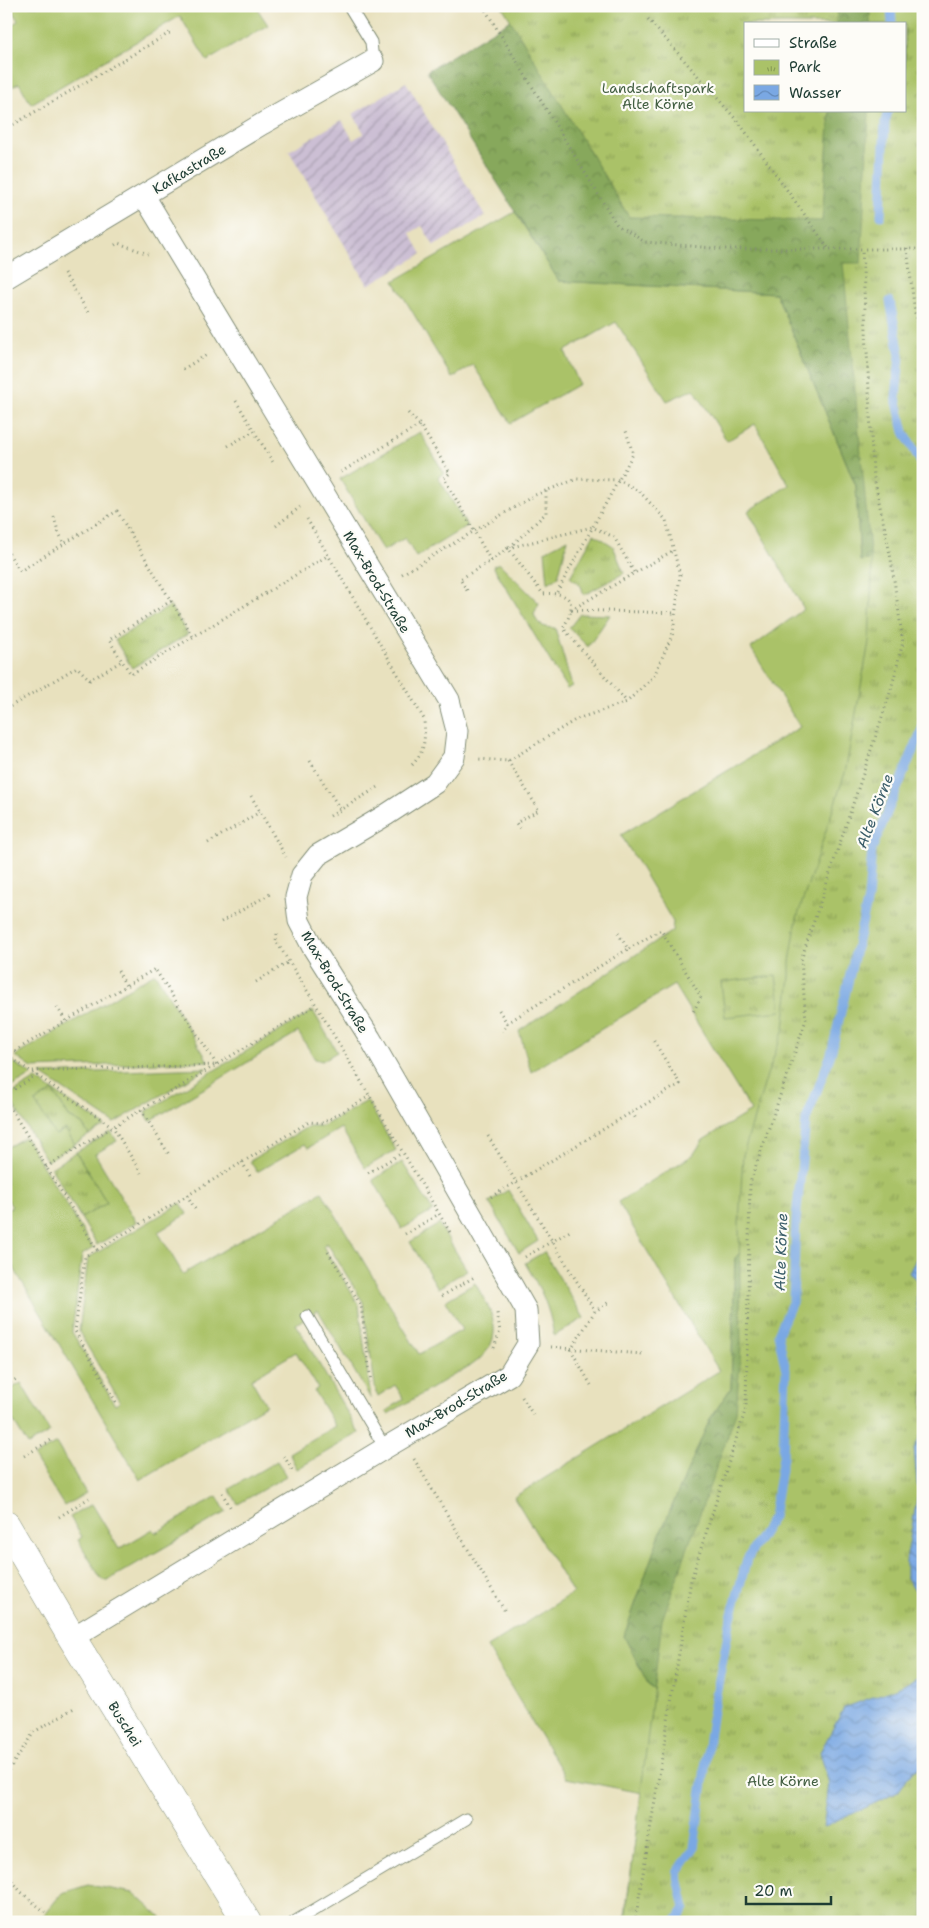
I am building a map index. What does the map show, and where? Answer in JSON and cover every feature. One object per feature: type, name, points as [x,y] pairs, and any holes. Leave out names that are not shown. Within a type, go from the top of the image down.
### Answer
[{"type":"street","name":"Kafkastraße","points":[[6,278],[262,124],[373,61]]},
{"type":"street","name":"Max-Brod-Straße","points":[[72,1638],[509,1375],[528,1344],[526,1310],[370,1038],[298,921],[296,898],[302,875],[318,855],[386,815],[435,783],[454,757],[456,731],[449,700],[144,196]]},
{"type":"street","name":"Buschei","points":[[6,1525],[72,1638],[247,1922]]},
{"type":"lane","points":[[349,6],[371,42],[373,61]]},
{"type":"lane","points":[[307,1316],[385,1448]]},
{"type":"lane","points":[[294,1922],[466,1819]]},
{"type":"path","points":[[483,6],[617,225],[645,242],[724,249],[923,249]]},
{"type":"path","points":[[648,19],[740,124],[829,249]]},
{"type":"path","points":[[6,123],[9,127],[173,31]]},
{"type":"path","points":[[110,247],[118,243],[148,253],[153,262]]},
{"type":"path","points":[[907,248],[914,314],[923,335]]},
{"type":"path","points":[[635,1922],[691,1580],[746,1408],[750,1183],[806,1020],[801,960],[891,690],[903,642],[891,559],[873,473],[862,249]]},
{"type":"path","points":[[56,278],[72,269]]},
{"type":"path","points":[[64,273],[89,314]]},
{"type":"path","points":[[203,346],[213,362]]},
{"type":"path","points":[[183,369],[208,354]]},
{"type":"path","points":[[233,397],[274,465]]},
{"type":"path","points":[[408,413],[420,425],[450,474],[444,478],[491,561]]},
{"type":"path","points":[[319,485],[420,425]]},
{"type":"path","points":[[228,446],[254,431]]},
{"type":"path","points":[[557,592],[580,555],[592,527],[632,454],[626,431]]},
{"type":"path","points":[[380,586],[535,495],[577,479],[618,480],[640,492],[666,520],[680,575],[673,633],[654,676],[626,702],[577,719],[508,761],[454,757]]},
{"type":"path","points":[[468,592],[460,579],[491,561],[508,548],[546,513],[546,491]]},
{"type":"path","points":[[276,526],[300,507],[424,719],[425,741],[420,758],[406,770]]},
{"type":"path","points":[[6,549],[20,571],[117,511],[193,636]]},
{"type":"path","points":[[54,517],[64,543]]},
{"type":"path","points":[[508,548],[592,527],[614,538],[635,574]]},
{"type":"path","points":[[171,601],[109,640],[131,674],[352,541]]},
{"type":"path","points":[[508,548],[542,594],[557,592],[565,596],[569,601],[571,610],[563,628],[626,702]]},
{"type":"path","points":[[571,610],[674,550]]},
{"type":"path","points":[[605,583],[607,590]]},
{"type":"path","points":[[571,610],[596,613],[676,613]]},
{"type":"path","points":[[6,709],[78,667],[90,680],[122,661]]},
{"type":"path","points":[[508,761],[538,810],[516,823],[521,830]]},
{"type":"path","points":[[310,762],[340,810]]},
{"type":"path","points":[[326,819],[382,785]]},
{"type":"path","points":[[251,796],[286,858]]},
{"type":"path","points":[[208,843],[260,812]]},
{"type":"path","points":[[282,865],[293,852]]},
{"type":"path","points":[[272,886],[270,894],[272,902]]},
{"type":"path","points":[[221,922],[270,894]]},
{"type":"path","points":[[278,927],[276,941],[316,1005],[453,1238]]},
{"type":"path","points":[[503,1032],[507,1022],[660,930],[701,996],[692,1014]]},
{"type":"path","points":[[618,933],[628,949]]},
{"type":"path","points":[[256,982],[289,962]]},
{"type":"path","points":[[141,1173],[113,1127],[7,1056],[155,969],[217,1065]]},
{"type":"path","points":[[118,971],[126,986]]},
{"type":"path","points":[[46,1167],[63,1159],[84,1144],[340,991]]},
{"type":"path","points":[[57,1007],[66,1021]]},
{"type":"path","points":[[499,1010],[507,1022]]},
{"type":"path","points":[[469,1210],[680,1084],[652,1038]]},
{"type":"path","points":[[31,1071],[217,1065]]},
{"type":"path","points":[[6,1094],[38,1075]]},
{"type":"path","points":[[116,1402],[75,1330],[85,1256],[308,1122],[323,1123],[394,1082]]},
{"type":"path","points":[[6,1101],[46,1167],[65,1194],[97,1250]]},
{"type":"path","points":[[141,1110],[170,1156]]},
{"type":"path","points":[[632,1112],[636,1119]]},
{"type":"path","points":[[488,1136],[595,1311]]},
{"type":"path","points":[[82,1140],[84,1144]]},
{"type":"path","points":[[368,1173],[402,1153]]},
{"type":"path","points":[[242,1162],[250,1176]]},
{"type":"path","points":[[187,1195],[196,1209]]},
{"type":"path","points":[[405,1234],[439,1214]]},
{"type":"path","points":[[503,1270],[570,1231]]},
{"type":"path","points":[[328,1252],[341,1271]]},
{"type":"path","points":[[472,1269],[480,1283]]},
{"type":"path","points":[[442,1296],[476,1276]]},
{"type":"path","points":[[571,1350],[595,1311],[611,1301]]},
{"type":"path","points":[[492,1356],[500,1331],[497,1311]]},
{"type":"path","points":[[528,1344],[571,1350],[643,1354]]},
{"type":"path","points":[[571,1350],[591,1385]]},
{"type":"path","points":[[6,1385],[18,1378]]},
{"type":"path","points":[[24,1456],[54,1438]]},
{"type":"path","points":[[284,1456],[295,1474]]},
{"type":"path","points":[[287,1478],[302,1469]]},
{"type":"path","points":[[222,1494],[232,1510]]},
{"type":"path","points":[[59,1517],[89,1498]]},
{"type":"path","points":[[224,1515],[240,1506]]},
{"type":"path","points":[[6,1774],[34,1732],[74,1708]]},
{"type":"path","points":[[6,1785],[8,1805],[6,1809]]},
{"type":"path","points":[[6,1873],[21,1892],[45,1912]]},
{"type":"shaded area","points":[[406,82],[485,216],[434,246],[422,226],[410,233],[422,254],[368,285],[289,151],[342,120],[353,140],[364,133],[353,114]]},
{"type":"green space","points":[[11,6],[260,6],[261,8],[258,10],[268,25],[207,61],[180,16],[31,104],[19,83],[6,90],[6,28],[18,21]]},
{"type":"green space","name":"Landschaftspark Alte Körne","points":[[502,6],[838,6],[837,22],[744,22],[744,112],[830,112],[822,221],[629,217]]},
{"type":"green space","name":"Alte Körne","points":[[838,6],[923,6],[923,1818],[684,1701],[649,1686],[624,1636],[659,1536],[710,1419],[731,1388],[735,1258],[769,1223],[904,554],[860,561],[856,486],[776,293],[559,281],[427,71],[511,20],[629,217],[822,220],[830,112],[906,112],[906,22],[837,22]]},
{"type":"green space","name":"Alte Körne","points":[[870,6],[923,6],[923,1922],[625,1922],[662,1620],[736,1412],[741,1347],[739,1224],[743,1155],[767,1075],[784,1029],[790,962],[797,918],[845,773],[869,642],[872,572],[843,263],[861,263],[869,112],[906,112],[906,22],[870,22]]},
{"type":"green space","points":[[515,212],[559,281],[776,293],[856,486],[860,560],[904,554],[769,1224],[735,1258],[731,1388],[710,1419],[684,1701],[646,1922],[624,1922],[642,1793],[566,1778],[487,1647],[573,1593],[514,1497],[719,1371],[618,1202],[693,1155],[703,1140],[751,1111],[674,985],[531,1072],[519,1031],[672,931],[673,922],[621,835],[800,727],[751,648],[804,609],[748,511],[789,485],[755,424],[727,441],[694,389],[667,401],[616,322],[565,351],[579,384],[511,423],[473,365],[452,378],[394,281]]},
{"type":"green space","points":[[420,432],[444,473],[438,477],[467,526],[416,557],[405,538],[383,551],[340,479]]},
{"type":"green space","points":[[594,534],[613,546],[624,573],[584,595],[581,586],[570,577]]},
{"type":"green space","points":[[568,539],[558,577],[548,583],[545,551]]},
{"type":"green space","points":[[499,563],[539,603],[534,614],[539,623],[555,628],[572,686],[567,689],[493,566]]},
{"type":"green space","points":[[170,606],[188,634],[132,668],[115,640]]},
{"type":"green space","points":[[580,614],[610,615],[588,647],[569,628]]},
{"type":"green space","points":[[155,973],[208,1061],[32,1068],[15,1056]]},
{"type":"green space","points":[[776,976],[781,1011],[725,1017],[721,982]]},
{"type":"green space","points":[[313,1011],[337,1052],[322,1061],[315,1059],[298,1032],[150,1121],[145,1112]]},
{"type":"green space","points":[[9,1059],[32,1075],[6,1090],[6,1060]]},
{"type":"green space","points":[[207,1068],[114,1123],[41,1074]]},
{"type":"green space","points":[[36,1079],[105,1126],[89,1135],[82,1124],[69,1117],[53,1091],[36,1102],[56,1135],[65,1129],[75,1144],[47,1161],[8,1096]]},
{"type":"green space","points":[[53,1091],[69,1117],[82,1124],[89,1135],[75,1144],[65,1129],[55,1135],[35,1102]]},
{"type":"green space","points":[[367,1101],[396,1150],[365,1168],[341,1128],[308,1148],[305,1144],[257,1172],[250,1161],[309,1126],[323,1126]]},
{"type":"green space","points":[[111,1132],[117,1141],[95,1154],[136,1222],[97,1245],[81,1218],[107,1203],[76,1152]]},
{"type":"green space","points":[[25,1137],[93,1248],[82,1255],[72,1332],[115,1405],[120,1402],[79,1332],[88,1258],[181,1203],[187,1214],[158,1232],[183,1274],[322,1192],[419,1354],[462,1330],[445,1301],[475,1283],[491,1313],[494,1323],[492,1343],[476,1362],[388,1414],[386,1411],[404,1399],[395,1385],[378,1396],[376,1393],[363,1302],[327,1243],[323,1246],[359,1305],[371,1399],[318,1310],[296,1324],[359,1433],[297,1469],[289,1453],[335,1426],[314,1391],[318,1388],[296,1352],[251,1379],[266,1405],[140,1480],[6,1255],[6,1210],[12,1207],[6,1197],[6,1148]]},
{"type":"green space","points":[[76,1152],[107,1203],[81,1218],[51,1168]]},
{"type":"green space","points":[[402,1162],[433,1211],[402,1229],[373,1180]]},
{"type":"green space","points":[[508,1190],[538,1241],[519,1253],[489,1202]]},
{"type":"green space","points":[[439,1224],[467,1270],[438,1288],[410,1242]]},
{"type":"green space","points":[[544,1252],[584,1318],[554,1336],[544,1298],[525,1263]]},
{"type":"green space","points":[[21,1383],[50,1432],[28,1445],[6,1409],[6,1392]]},
{"type":"green space","points":[[56,1443],[86,1493],[64,1506],[34,1457]]},
{"type":"green space","points":[[277,1461],[286,1476],[238,1504],[229,1489]]},
{"type":"green space","points":[[217,1496],[226,1512],[108,1580],[103,1580],[100,1577],[78,1540],[82,1537],[70,1517],[92,1504],[119,1549],[153,1529],[156,1533]]},
{"type":"green space","points":[[88,1885],[134,1893],[166,1922],[38,1922],[62,1893]]},
{"type":"water","points":[[923,1254],[923,1325],[917,1309],[916,1279],[909,1273],[918,1255]]},
{"type":"water","points":[[923,1431],[923,1597],[917,1594],[906,1577],[906,1561],[918,1493],[914,1449]]},
{"type":"water","points":[[923,1674],[923,1766],[913,1771],[898,1792],[823,1828],[829,1784],[820,1752],[844,1708],[902,1686]]},
{"type":"waterway","name":"Alte Körne","points":[[891,6],[892,22]]},
{"type":"waterway","name":"Alte Körne","points":[[881,216],[885,122],[888,112]]},
{"type":"waterway","name":"Alte Körne","points":[[890,301],[900,355],[896,398],[904,432],[923,466]]},
{"type":"waterway","name":"Alte Körne","points":[[676,1922],[685,1908],[677,1873],[694,1848],[713,1710],[731,1618],[747,1559],[773,1517],[783,1457],[786,1370],[778,1334],[793,1300],[796,1220],[806,1120],[831,1054],[868,899],[872,849],[923,727]]}]
